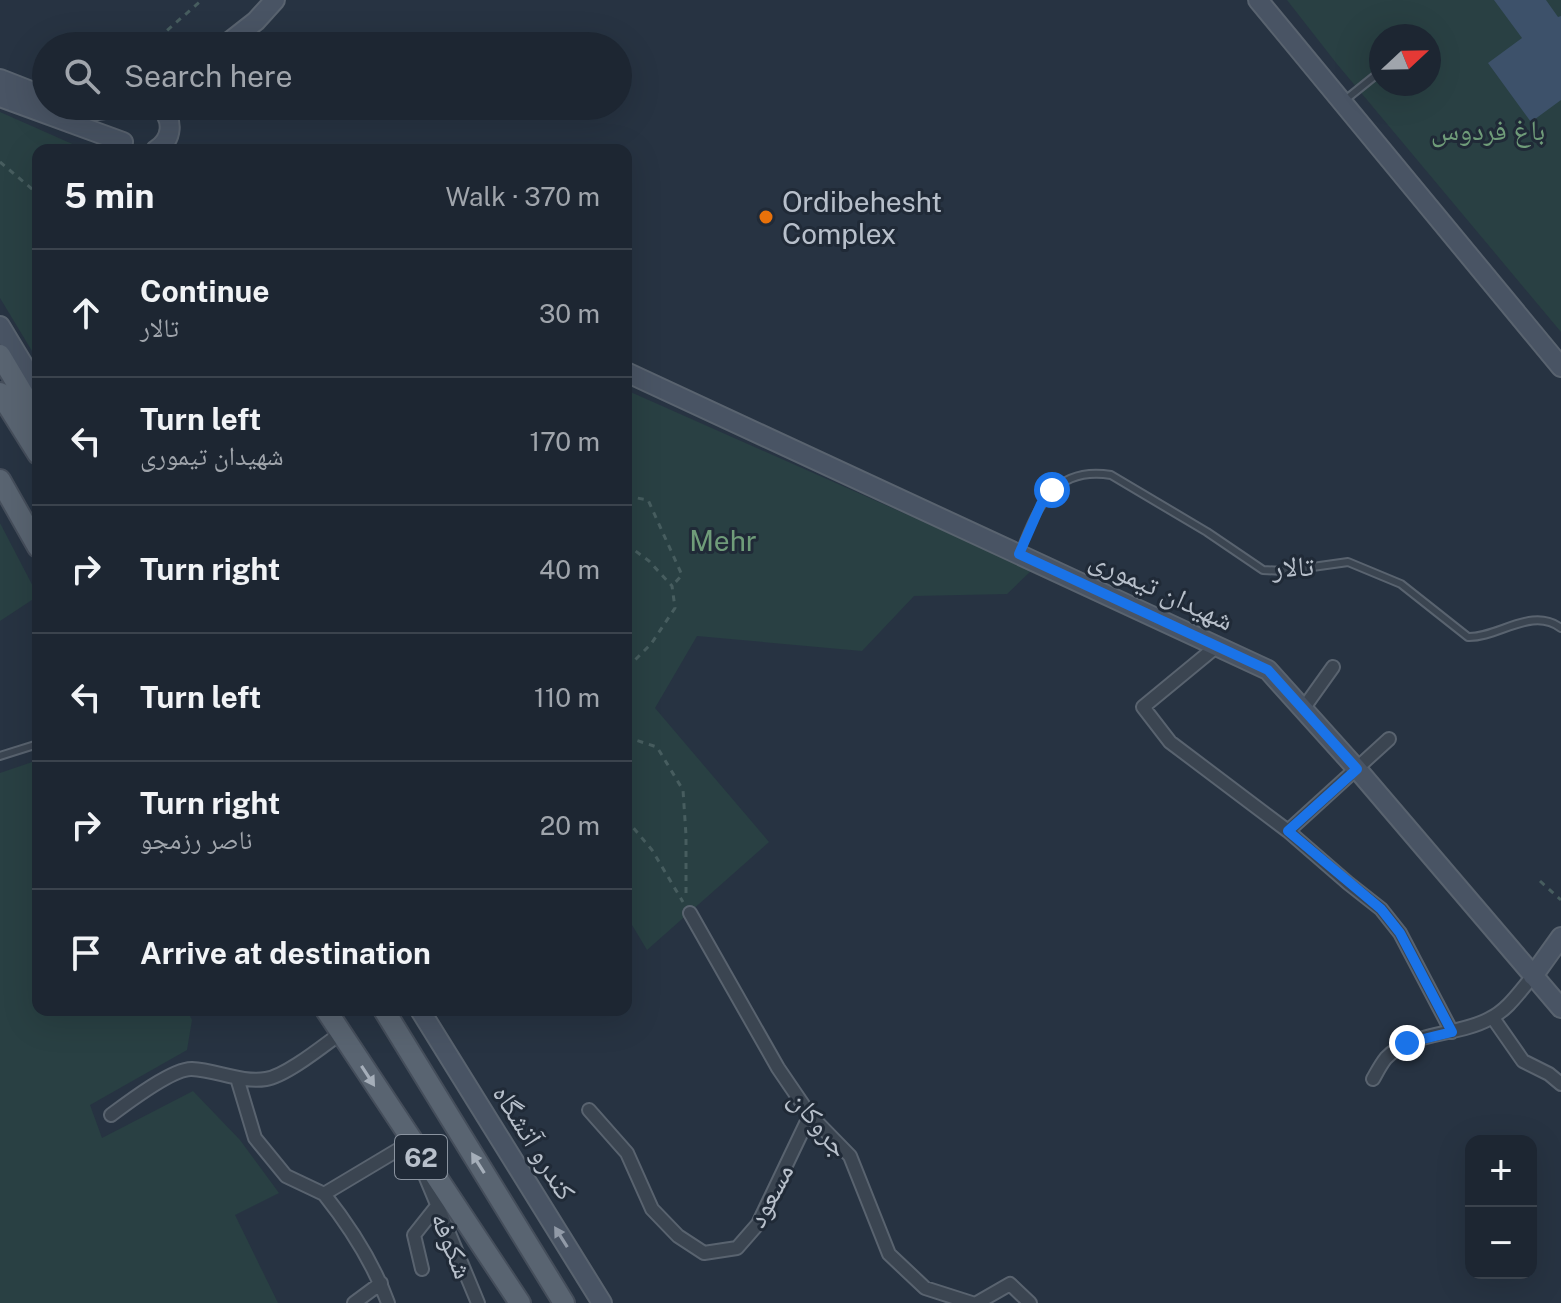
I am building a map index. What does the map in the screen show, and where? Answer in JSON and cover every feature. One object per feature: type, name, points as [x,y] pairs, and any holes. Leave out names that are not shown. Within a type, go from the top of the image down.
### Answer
[{"type":"main road","points":[[242,32],[275,0]]},
{"type":"main road","points":[[1258,0],[1561,367]]},
{"type":"main road","points":[[0,79],[32,92]]},
{"type":"main road","points":[[0,97],[32,109]]},
{"type":"main road","points":[[60,120],[123,144]]},
{"type":"main road","points":[[119,120],[118,127],[127,144]]},
{"type":"main road","points":[[165,144],[169,120]]},
{"type":"main road","points":[[0,326],[32,379]]},
{"type":"main road","points":[[0,355],[32,409]]},
{"type":"main road","name":"شهیدان تیموری","points":[[632,375],[1268,670],[1357,769],[1561,1008]]},
{"type":"main road","points":[[0,393],[32,444]]},
{"type":"main road","points":[[0,480],[32,536]]},
{"type":"main road","points":[[1533,976],[1561,937]]},
{"type":"main road","name":"62","points":[[330,1016],[520,1303]]},
{"type":"main road","name":"62","points":[[388,1016],[564,1302]]},
{"type":"main road","name":"کندرو آتشگاه","points":[[424,1016],[602,1303]]},
{"type":"street","points":[[1217,646],[1143,707],[1170,742],[1288,831],[1381,909],[1400,933],[1452,1032]]},
{"type":"street","points":[[1303,709],[1333,667]]},
{"type":"street","points":[[1288,831],[1389,739]]},
{"type":"street","name":"جروکان","points":[[690,913],[778,1068],[810,1115],[850,1156],[889,1254],[925,1288],[975,1303],[1010,1284],[1030,1303]]},
{"type":"street","points":[[1373,1079],[1386,1058],[1407,1043],[1493,1018],[1533,976]]},
{"type":"street","points":[[1493,1018],[1523,1061],[1561,1084]]},
{"type":"street","points":[[111,1115],[147,1089],[188,1069],[237,1078],[268,1079],[300,1062],[341,1033]]},
{"type":"street","points":[[237,1078],[255,1138],[286,1176],[324,1194],[355,1232],[388,1303]]},
{"type":"street","name":"مسعود","points":[[589,1110],[627,1153],[652,1209],[678,1236],[704,1253],[737,1248],[758,1224],[810,1115]]},
{"type":"street","points":[[324,1194],[411,1142]]},
{"type":"street","name":"شکوفه","points":[[411,1142],[478,1303]]},
{"type":"street","points":[[422,1269],[414,1235],[437,1206]]},
{"type":"street","points":[[354,1303],[381,1283]]},
{"type":"lane","points":[[1342,102],[1369,81]]},
{"type":"lane","name":"تالار","points":[[1019,554],[1041,504],[1052,490],[1069,479],[1094,473],[1111,475],[1207,532],[1263,570],[1284,571],[1348,562],[1401,584],[1468,637],[1480,638],[1517,623],[1537,621],[1556,624],[1561,628]]},
{"type":"lane","points":[[0,756],[32,746]]},
{"type":"path","points":[[165,32],[202,0]]},
{"type":"path","points":[[0,162],[32,189]]},
{"type":"path","points":[[632,497],[648,500],[682,575],[672,586]]},
{"type":"path","points":[[632,548],[649,561],[672,586],[675,608],[651,644],[635,660],[632,659]]},
{"type":"path","points":[[632,739],[657,747],[683,790],[686,835],[684,894],[690,913]]},
{"type":"path","points":[[632,826],[652,850],[690,913]]},
{"type":"path","points":[[1540,881],[1561,900]]},
{"type":"green space","name":"باغ فردوس","points":[[1287,0],[1561,0],[1561,332],[1337,64]]},
{"type":"green space","points":[[0,112],[72,144],[32,144],[32,351],[0,298]]},
{"type":"green space","name":"Mehr","points":[[632,393],[1032,570],[1007,594],[914,596],[862,651],[697,636],[655,708],[769,842],[647,950],[632,925]]},
{"type":"green space","points":[[0,523],[32,584],[32,600],[0,621]]},
{"type":"green space","points":[[32,762],[32,1016],[190,1016],[187,1050],[90,1105],[102,1138],[193,1091],[240,1140],[279,1193],[235,1215],[278,1303],[0,1303],[0,773]]},
{"type":"water","points":[[1494,0],[1546,0],[1558,17],[1561,16],[1561,100],[1531,122],[1488,63],[1522,38]]},
{"type":"place","name":"Ordibehesht Complex","points":[[766,217]]},
{"type":"route","points":[[1052,490],[1041,504],[1019,554],[1268,670],[1357,769],[1288,831],[1381,909],[1400,933],[1452,1032],[1407,1043]]}]
